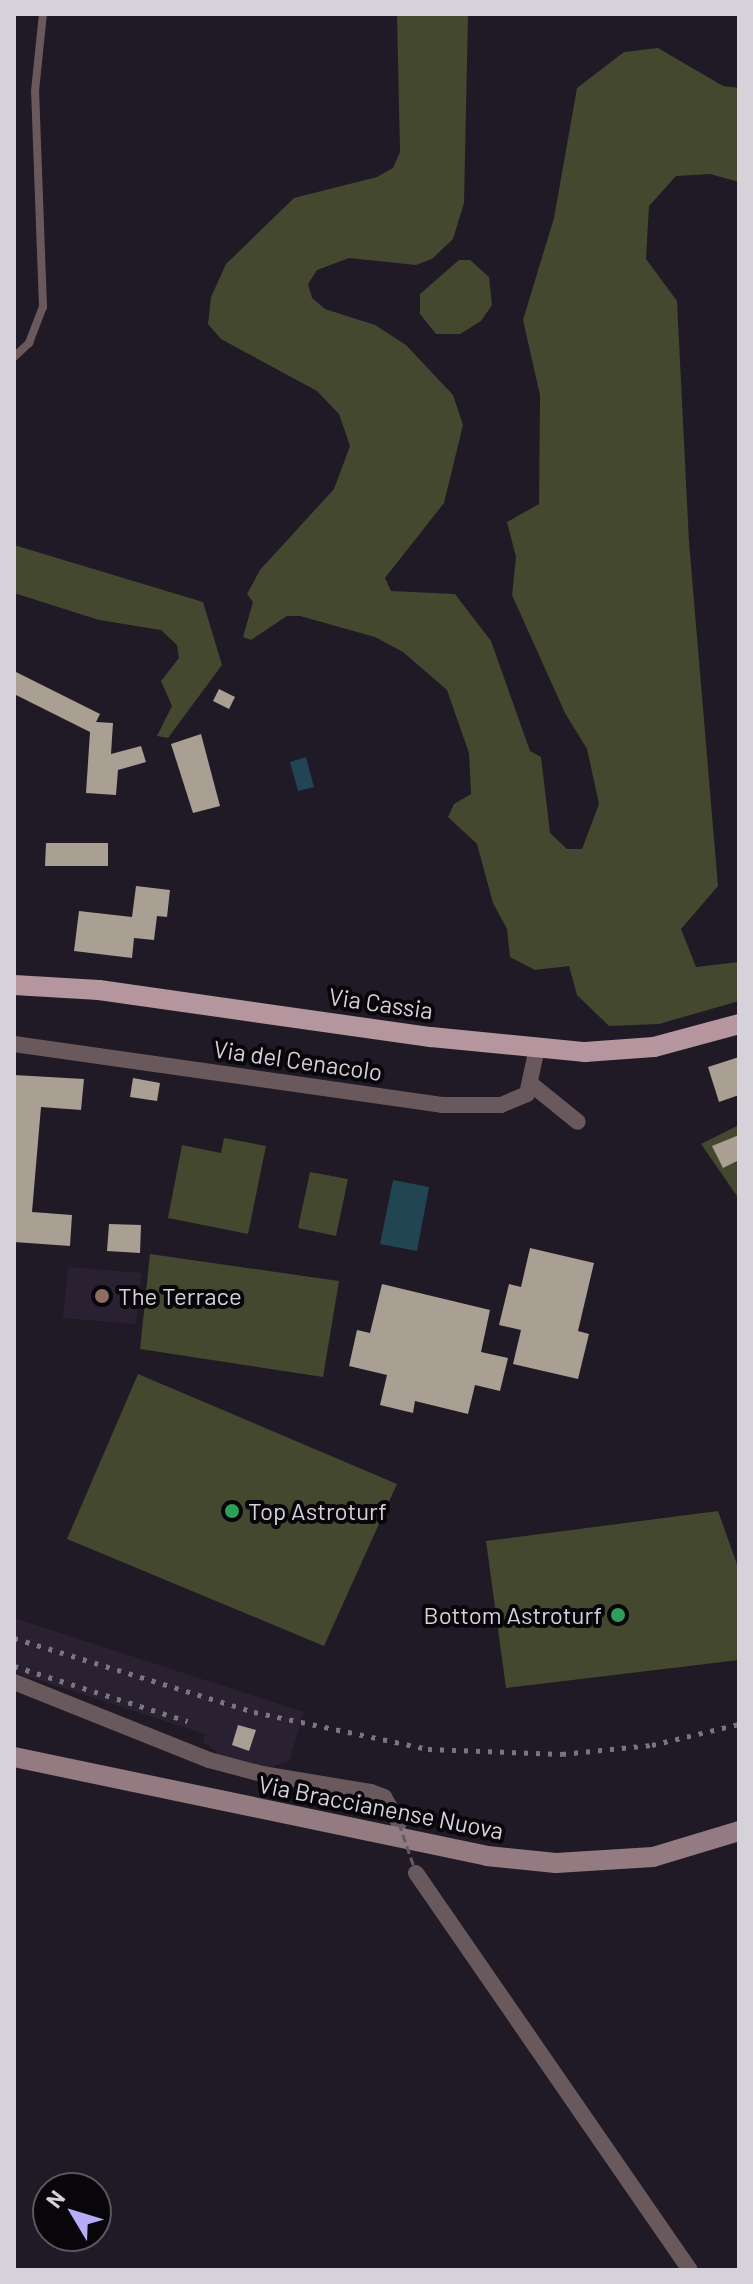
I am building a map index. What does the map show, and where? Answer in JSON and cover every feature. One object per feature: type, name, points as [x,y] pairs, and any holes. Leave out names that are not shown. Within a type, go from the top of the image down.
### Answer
[{"type":"main road","name":"Via Cassia","points":[[14,985],[109,992],[537,1048],[634,1050],[739,1024]]},
{"type":"main road","name":"Via Braccianense Nuova","points":[[14,1757],[501,1858],[601,1863],[653,1857],[739,1831]]},
{"type":"street","name":"Via del Cenacolo","points":[[14,1044],[442,1105],[512,1104],[531,1084]]},
{"type":"street","points":[[537,1048],[531,1084],[578,1122]]},
{"type":"street","points":[[14,1682],[209,1760],[262,1774],[371,1792],[384,1797],[399,1823]]},
{"type":"street","points":[[416,1873],[690,2270]]},
{"type":"lane","points":[[14,357],[29,343],[43,307],[35,91],[43,14]]},
{"type":"path","points":[[399,1823],[416,1873]]},
{"type":"shaded area","name":"The Terrace","points":[[68,1267],[141,1273],[136,1324],[63,1318]]},
{"type":"shaded area","points":[[14,1618],[304,1712],[289,1761],[261,1770],[214,1759],[216,1751],[203,1742],[205,1734],[14,1672]]},
{"type":"green space","points":[[397,14],[468,14],[464,203],[453,239],[432,259],[416,265],[349,258],[317,270],[308,284],[312,298],[325,309],[375,325],[406,345],[453,395],[463,425],[444,503],[385,578],[391,591],[455,594],[491,641],[530,751],[541,757],[550,833],[567,849],[582,849],[599,804],[587,749],[565,713],[512,595],[516,557],[507,522],[539,504],[540,395],[523,320],[554,218],[577,88],[624,52],[658,48],[723,86],[739,88],[739,182],[710,174],[676,176],[649,206],[646,259],[677,301],[689,542],[718,886],[681,929],[696,967],[739,962],[739,1001],[659,1024],[609,1026],[577,995],[569,966],[535,970],[510,957],[507,929],[493,903],[477,844],[448,817],[454,804],[471,794],[469,753],[447,690],[403,652],[375,637],[300,616],[287,616],[251,640],[243,637],[253,602],[247,594],[260,570],[334,489],[350,446],[339,414],[317,391],[221,339],[208,324],[211,297],[226,264],[294,198],[377,177],[393,168],[400,152]]},
{"type":"green space","points":[[459,260],[470,260],[489,277],[492,305],[481,321],[460,334],[436,334],[420,314],[420,294]]},
{"type":"green space","points":[[14,545],[203,602],[222,665],[168,738],[157,736],[172,706],[161,681],[179,658],[177,645],[161,630],[99,620],[14,593]]},
{"type":"green space","points":[[739,1125],[739,1199],[701,1144]]},
{"type":"green space","points":[[224,1138],[266,1146],[248,1234],[168,1218],[182,1145],[221,1153]]},
{"type":"green space","points":[[310,1172],[348,1179],[336,1236],[298,1228]]},
{"type":"green space","points":[[150,1254],[339,1281],[323,1377],[140,1349]]},
{"type":"green space","name":"Top Astroturf","points":[[138,1374],[397,1484],[324,1646],[67,1539]]},
{"type":"green space","name":"Bottom Astroturf","points":[[718,1511],[739,1570],[739,1660],[506,1688],[486,1541]]},
{"type":"water","points":[[306,757],[314,787],[298,791],[290,762]]},
{"type":"water","points":[[393,1180],[429,1187],[417,1251],[380,1244]]},
{"type":"building","points":[[14,671],[100,714],[96,722],[113,723],[111,754],[141,746],[146,762],[118,770],[116,795],[86,793],[90,732],[14,694]]},
{"type":"building","points":[[219,689],[235,697],[229,709],[213,701]]},
{"type":"building","points":[[201,734],[220,806],[193,813],[171,744]]},
{"type":"building","points":[[46,843],[108,843],[108,866],[45,866]]},
{"type":"building","points":[[136,886],[170,890],[167,917],[157,916],[154,940],[134,938],[132,958],[74,951],[79,911],[132,917]]},
{"type":"building","points":[[739,1057],[739,1095],[719,1102],[708,1067]]},
{"type":"building","points":[[14,1075],[84,1079],[81,1110],[41,1107],[32,1212],[72,1215],[70,1246],[14,1242]]},
{"type":"building","points":[[133,1078],[160,1083],[157,1101],[130,1097]]},
{"type":"building","points":[[739,1135],[739,1160],[723,1168],[712,1146]]},
{"type":"building","points":[[109,1224],[141,1225],[140,1253],[107,1251]]},
{"type":"building","points":[[530,1248],[594,1263],[578,1331],[589,1334],[578,1379],[513,1364],[521,1330],[499,1325],[509,1284],[521,1287]]},
{"type":"building","points":[[382,1284],[490,1310],[481,1352],[508,1358],[500,1391],[475,1385],[468,1414],[415,1401],[413,1413],[380,1405],[387,1375],[349,1366],[357,1330],[370,1333]]},
{"type":"building","points":[[238,1725],[256,1730],[249,1751],[232,1745]]},
{"type":"railway","points":[[14,1638],[254,1712],[428,1749],[562,1754],[652,1745],[739,1724]]},
{"type":"railway","points":[[14,1666],[187,1721]]},
{"type":"place","name":"The Terrace","points":[[102,1296]]},
{"type":"place","name":"Top Astroturf","points":[[232,1511]]},
{"type":"place","name":"Bottom Astroturf","points":[[618,1615]]}]
